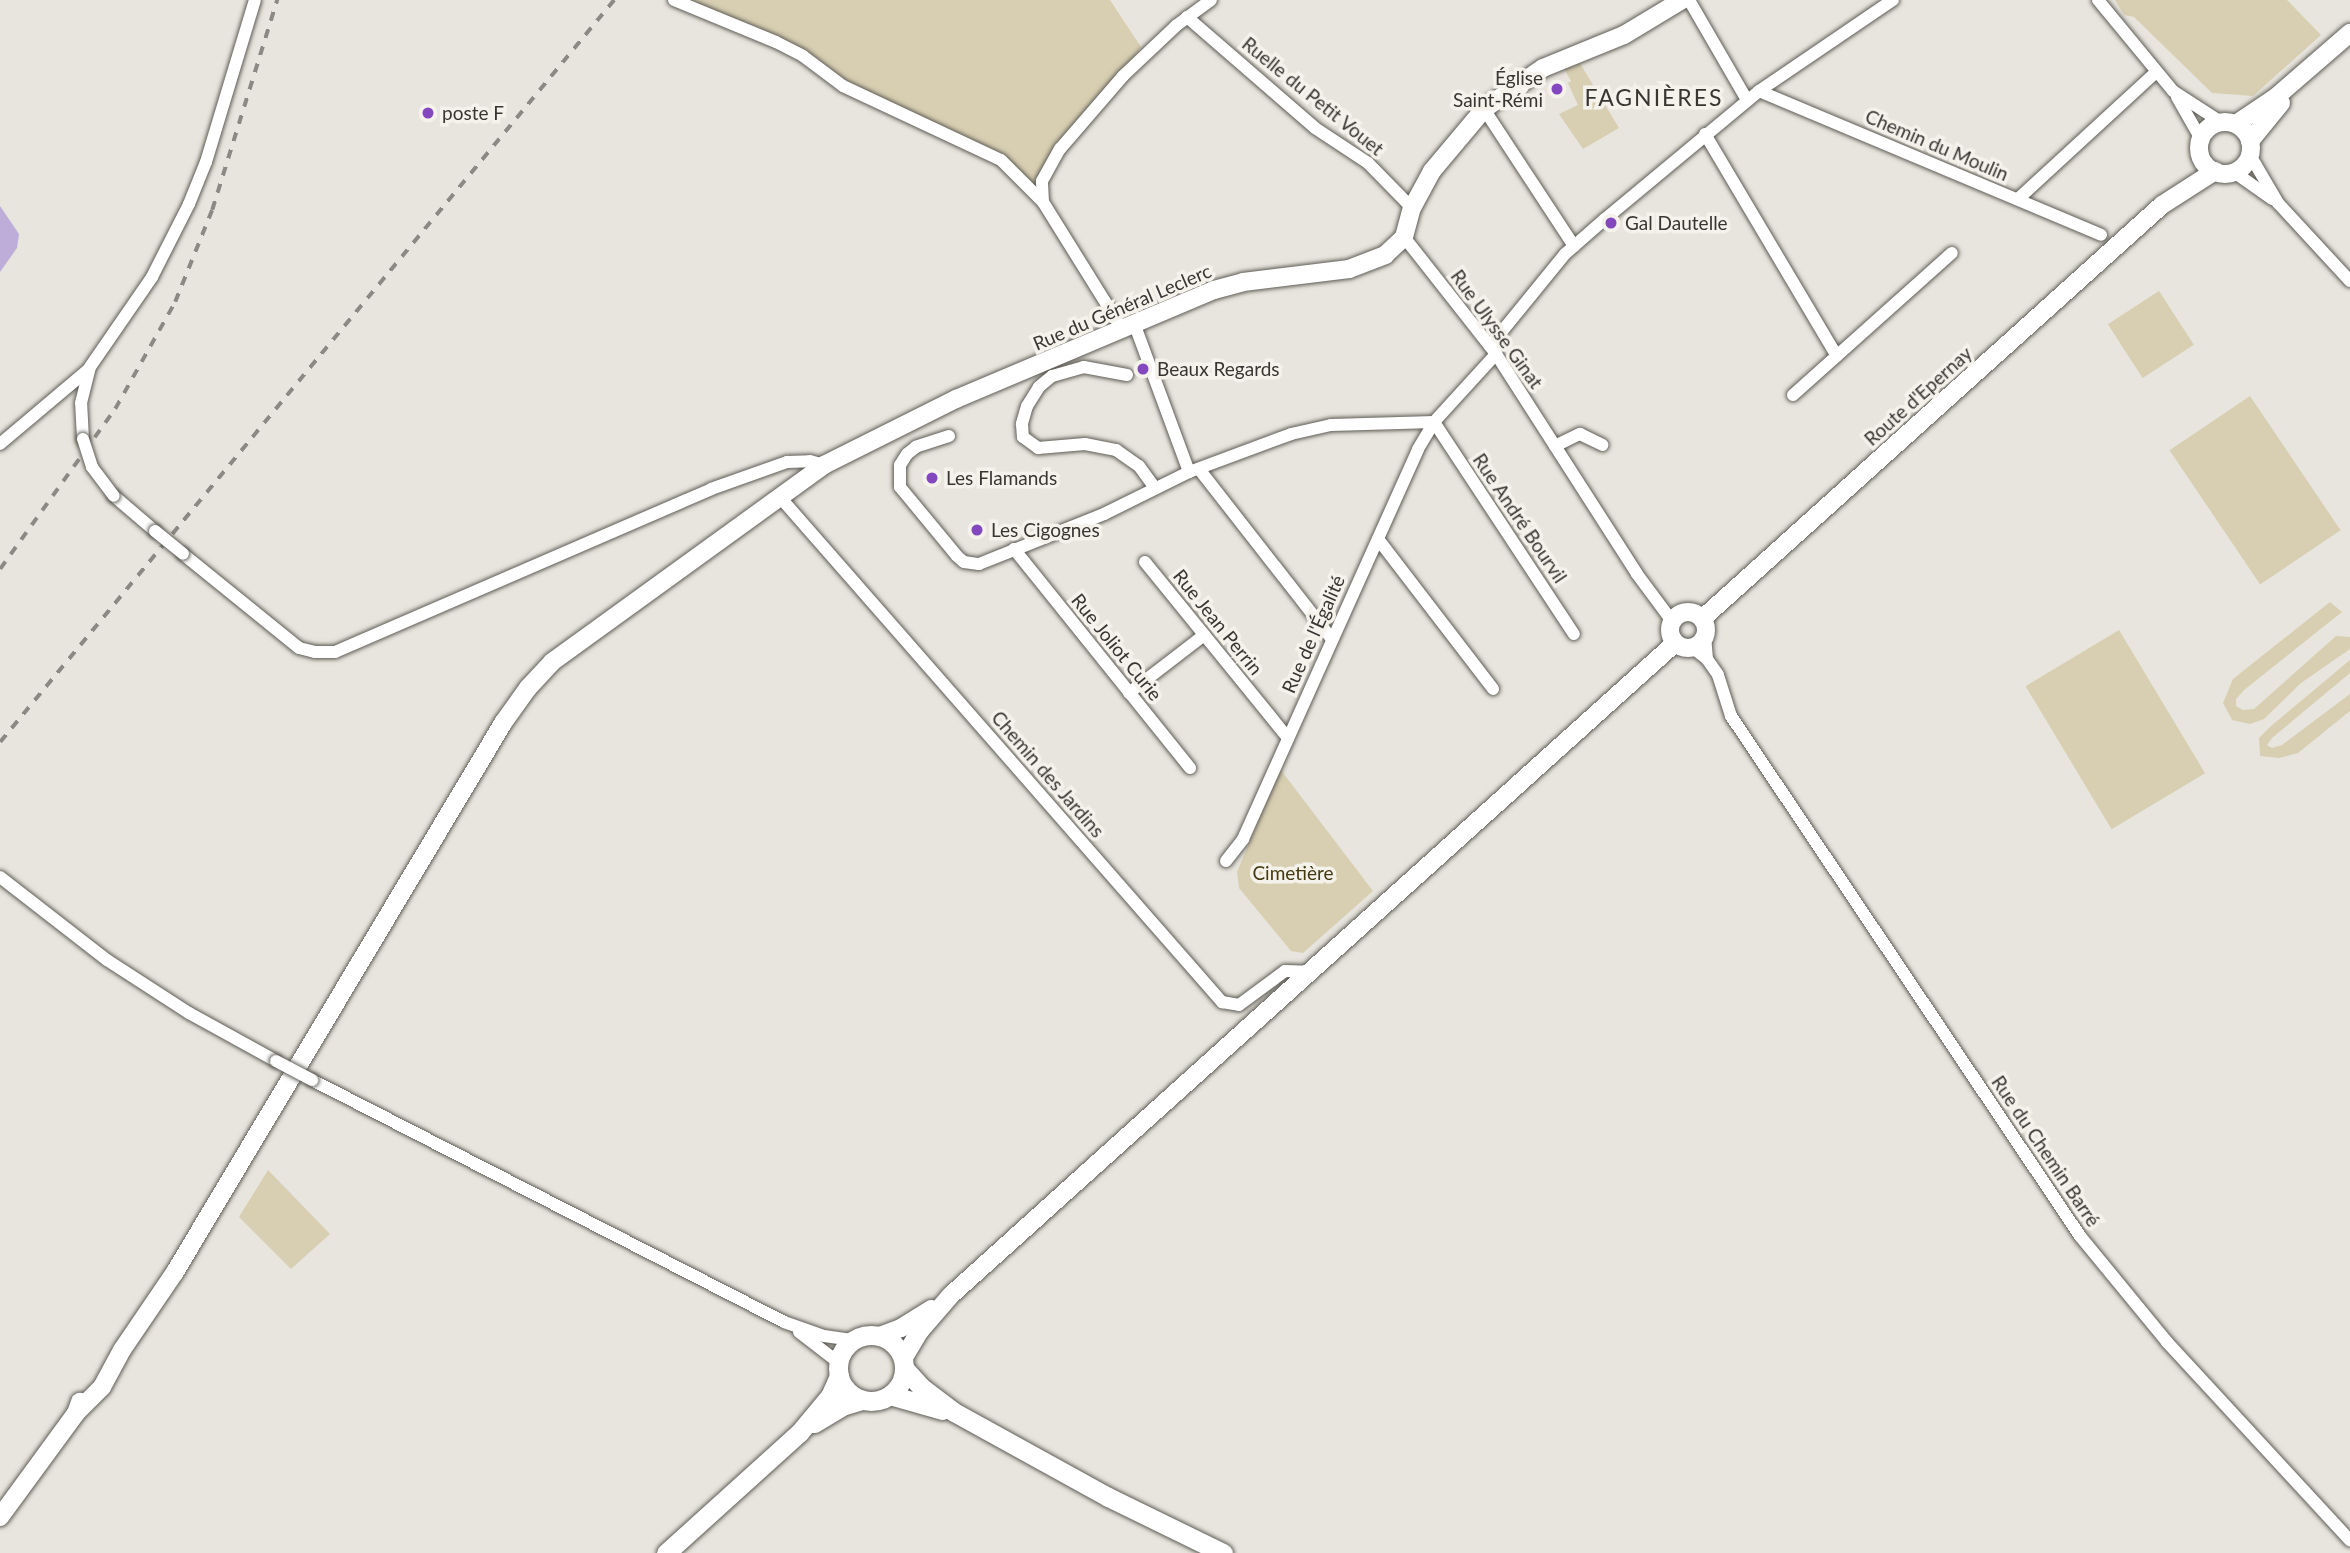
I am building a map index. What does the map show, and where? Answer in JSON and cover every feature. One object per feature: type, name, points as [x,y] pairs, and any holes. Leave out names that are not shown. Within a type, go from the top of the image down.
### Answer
[{"type":"main road","points":[[1404,237],[1412,208],[1422,186],[1444,154],[1484,109],[1543,68],[1624,35],[1682,0]]},
{"type":"main road","points":[[2350,33],[2276,97],[2228,123],[2208,129],[2200,147],[2215,171],[2234,172],[2242,168],[2250,148],[2276,109],[2350,41]]},
{"type":"main road","points":[[2228,123],[2250,148]]},
{"type":"main road","name":"Route d'Epernay","points":[[2162,205],[2200,147]]},
{"type":"main road","name":"Route d'Epernay","points":[[951,1295],[1309,972],[1694,636],[2162,205],[2215,171]]},
{"type":"main road","name":"Rue du Général Leclerc","points":[[2,1511],[71,1420],[93,1380],[122,1350],[224,1191],[516,704],[540,674],[569,649],[779,496],[824,465],[861,446],[956,399],[1226,286],[1361,266],[1385,255],[1404,237]]},
{"type":"main road","points":[[1688,613],[1694,636],[1670,627],[1672,621],[1688,613]]},
{"type":"main road","points":[[880,1336],[913,1321],[951,1295]]},
{"type":"main road","points":[[799,1433],[842,1406],[862,1400],[881,1400],[898,1388],[904,1363],[920,1331],[951,1295]]},
{"type":"main road","points":[[666,1553],[799,1433],[830,1396],[852,1340],[870,1334],[890,1340],[921,1387],[954,1412],[1108,1497],[1223,1553]]},
{"type":"main road","points":[[839,1369],[847,1391],[862,1400]]},
{"type":"main road","points":[[890,1395],[954,1412]]},
{"type":"street","points":[[0,444],[90,367],[152,277],[189,204],[206,162],[255,0]]},
{"type":"street","points":[[674,0],[776,42],[803,56],[844,86],[990,153],[1015,172],[1043,202],[1128,326],[1194,470],[1332,639]]},
{"type":"street","points":[[1043,202],[1042,181],[1055,156],[1123,76],[1187,17],[1211,0]]},
{"type":"street","points":[[1689,0],[1747,100]]},
{"type":"street","name":"Rue de l'Égalité","points":[[1226,861],[1243,839],[1418,449],[1434,422],[1574,246],[1747,100],[1893,0]]},
{"type":"street","points":[[2098,0],[2155,73],[2173,91],[2228,123]]},
{"type":"street","name":"Ruelle du Petit Vouet","points":[[1187,17],[1315,128],[1367,163],[1412,208]]},
{"type":"street","points":[[2018,199],[2155,73]]},
{"type":"street","name":"Chemin du Moulin","points":[[1759,91],[2101,235]]},
{"type":"street","points":[[2173,91],[2200,147]]},
{"type":"street","points":[[1484,109],[1574,246]]},
{"type":"street","points":[[1704,134],[1837,356]]},
{"type":"street","points":[[2250,148],[2278,203]]},
{"type":"street","points":[[2234,172],[2278,203],[2350,281]]},
{"type":"street","name":"Rue Ulysse Ginat","points":[[1404,237],[1493,350],[1637,574],[1672,621]]},
{"type":"street","points":[[1793,395],[1952,253]]},
{"type":"street","points":[[90,367],[81,403],[83,439],[92,467],[114,496],[299,648],[315,652],[335,652],[711,489],[788,462],[810,461],[824,465]]},
{"type":"street","points":[[1127,375],[1084,367],[1052,376],[1039,387],[1027,406],[1022,424],[1023,437],[1038,448],[1086,444],[1116,450],[1139,466],[1155,488]]},
{"type":"street","points":[[948,436],[916,447],[907,454],[900,465],[900,487],[964,562],[979,564],[1117,509],[1194,470],[1309,428],[1353,423],[1434,422]]},
{"type":"street","name":"Rue André Bourvil","points":[[1434,422],[1574,634]]},
{"type":"street","points":[[1555,446],[1580,434],[1603,445]]},
{"type":"street","name":"Chemin des Jardins","points":[[779,496],[1222,1002],[1239,1005],[1285,971],[1309,972]]},
{"type":"street","points":[[1378,538],[1493,689]]},
{"type":"street","name":"Rue Joliot Curie","points":[[1014,549],[1190,768]]},
{"type":"street","name":"Rue Jean Perrin","points":[[1145,562],[1287,738]]},
{"type":"street","points":[[1129,693],[1204,635]]},
{"type":"street","name":"Rue du Chemin Barré","points":[[1694,636],[1718,675],[1731,716],[2080,1236],[2167,1342],[2350,1540]]},
{"type":"street","points":[[0,877],[107,960],[189,1013],[276,1061],[784,1322],[824,1336],[852,1340]]},
{"type":"street","points":[[784,1322],[839,1369]]},
{"type":"green space","points":[[674,0],[1110,0],[1141,47],[1041,187],[728,23]]},
{"type":"green space","points":[[2115,0],[2287,0],[2321,35],[2253,96],[2212,93],[2134,17],[2124,15]]},
{"type":"green space","points":[[1578,60],[1619,128],[1583,149],[1559,114],[1578,105],[1568,83],[1571,81],[1562,65]]},
{"type":"green space","points":[[2159,291],[2194,345],[2143,378],[2108,324]]},
{"type":"green space","points":[[2250,396],[2341,530],[2260,585],[2170,450]]},
{"type":"green space","points":[[2330,602],[2342,612],[2244,690],[2236,699],[2236,706],[2243,710],[2254,709],[2336,636],[2350,637],[2350,649],[2301,683],[2264,719],[2250,724],[2232,720],[2223,703],[2233,679]]},
{"type":"green space","points":[[2119,630],[2205,773],[2112,829],[2026,686]]},
{"type":"green space","points":[[2350,660],[2350,673],[2267,745],[2272,748],[2282,745],[2350,694],[2350,711],[2298,753],[2279,758],[2260,756],[2259,738]]},
{"type":"green space","name":"Cimetière","points":[[1280,769],[1373,891],[1303,953],[1291,951],[1239,888],[1237,872]]},
{"type":"green space","points":[[268,1170],[330,1234],[291,1269],[239,1217]]},
{"type":"shaded area","points":[[0,206],[19,234],[17,248],[0,272]]},
{"type":"railway","points":[[0,569],[115,409],[175,302],[212,210],[277,0]]},
{"type":"railway","points":[[0,742],[614,0]]},
{"type":"place","name":"Église Saint-Rémi","points":[[1557,89]]},
{"type":"place","name":"poste F","points":[[428,113]]},
{"type":"place","name":"Gal Dautelle","points":[[1611,223]]},
{"type":"place","name":"Beaux Regards","points":[[1143,369]]},
{"type":"place","name":"Les Flamands","points":[[932,478]]},
{"type":"place","name":"Les Cigognes","points":[[977,530]]},
{"type":"district","name":"FAGNIÈRES","points":[[1654,97]]}]
